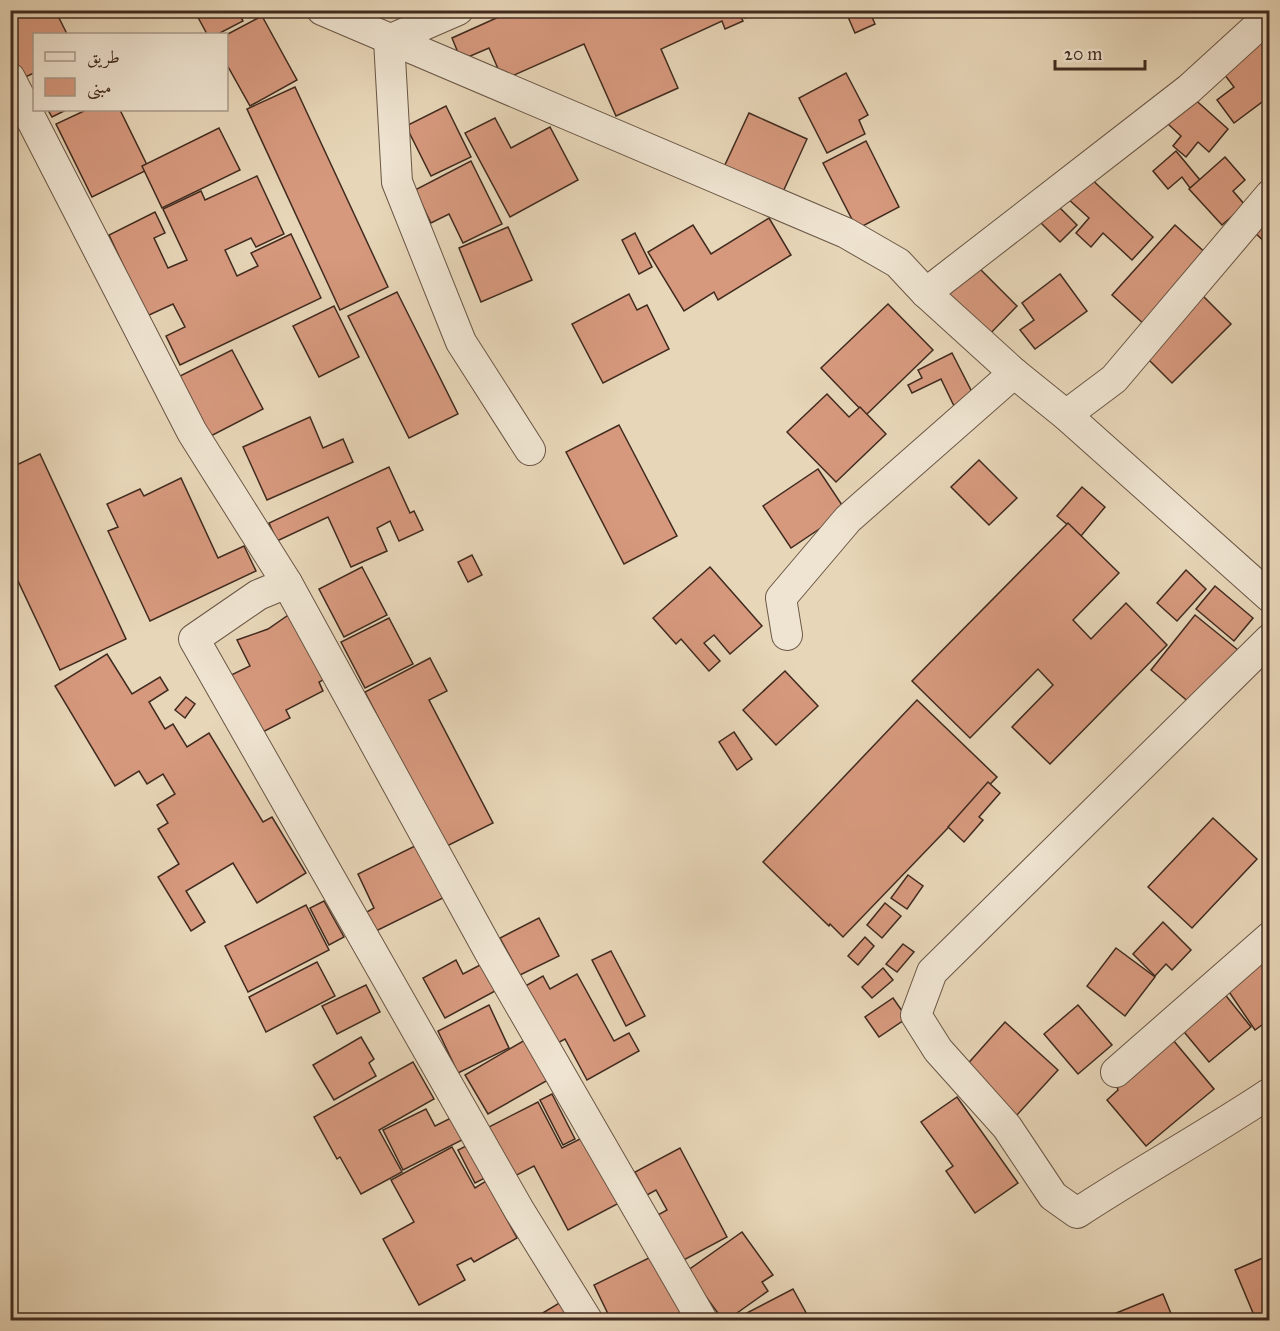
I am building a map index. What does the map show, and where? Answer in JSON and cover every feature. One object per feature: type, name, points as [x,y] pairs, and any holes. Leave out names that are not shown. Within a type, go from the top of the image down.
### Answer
[{"type":"street","points":[[322,10],[846,233],[898,263],[927,293],[1014,373],[1066,415],[1269,597]]},
{"type":"street","points":[[389,40],[458,10]]},
{"type":"street","points":[[927,293],[1189,88],[1269,15]]},
{"type":"street","points":[[389,40],[397,182],[461,342],[530,450]]},
{"type":"street","points":[[10,78],[192,432],[287,583],[489,951],[702,1320]]},
{"type":"street","points":[[1066,415],[1114,379],[1269,195]]},
{"type":"street","points":[[787,635],[781,598],[848,519],[1014,373]]},
{"type":"street","points":[[287,583],[258,595],[194,639],[513,1200],[587,1320]]},
{"type":"street","points":[[1269,639],[932,972],[916,1015],[938,1050],[1007,1127],[1053,1196],[1077,1213],[1269,1093]]},
{"type":"street","points":[[1116,1072],[1269,937]]},
{"type":"building","points":[[25,10],[55,10],[66,33],[33,33],[33,73],[21,79],[10,58],[10,18]]},
{"type":"building","points":[[194,10],[237,10],[243,21],[220,33],[206,33]]},
{"type":"building","points":[[514,10],[738,10],[743,21],[725,29],[722,21],[661,49],[678,88],[616,116],[584,44],[503,80],[489,48],[461,60],[452,38]]},
{"type":"building","points":[[741,10],[757,10],[758,12],[745,18]]},
{"type":"building","points":[[767,10],[781,10],[769,16]]},
{"type":"building","points":[[845,10],[869,10],[875,24],[855,33]]},
{"type":"building","points":[[1220,10],[1243,10],[1223,17]]},
{"type":"building","points":[[262,16],[297,80],[250,106],[228,67],[228,34]]},
{"type":"building","points":[[1270,33],[1270,96],[1234,123],[1217,100],[1234,87],[1221,70]]},
{"type":"building","points":[[846,73],[868,115],[859,120],[865,134],[827,153],[799,98]]},
{"type":"building","points":[[295,87],[388,287],[340,310],[247,109]]},
{"type":"building","points":[[1191,96],[1228,129],[1209,152],[1198,142],[1186,157],[1173,146],[1181,136],[1168,124]]},
{"type":"building","points":[[446,106],[471,157],[431,176],[406,126]]},
{"type":"building","points":[[49,111],[64,111],[52,117]]},
{"type":"building","points":[[84,111],[120,111],[149,169],[92,197],[56,124]]},
{"type":"building","points":[[749,113],[807,139],[782,194],[724,167]]},
{"type":"building","points":[[495,118],[511,148],[550,127],[578,180],[510,217],[465,133]]},
{"type":"building","points":[[219,128],[240,170],[162,208],[142,166]]},
{"type":"building","points":[[866,141],[899,207],[857,229],[823,163]]},
{"type":"building","points":[[1176,151],[1200,180],[1190,188],[1182,177],[1168,189],[1153,171]]},
{"type":"building","points":[[1225,157],[1245,180],[1233,191],[1245,205],[1222,225],[1189,189]]},
{"type":"building","points":[[471,161],[502,224],[463,243],[449,214],[431,223],[415,190]]},
{"type":"building","points":[[1086,174],[1153,237],[1132,260],[1103,233],[1091,247],[1076,233],[1089,218],[1066,197]]},
{"type":"building","points":[[257,176],[284,234],[256,247],[251,238],[225,250],[237,276],[258,266],[251,253],[291,234],[321,298],[180,365],[166,336],[185,327],[173,304],[147,316],[109,235],[155,212],[165,233],[154,238],[168,268],[187,260],[163,209],[201,191],[205,200]]},
{"type":"building","points":[[1058,206],[1077,225],[1060,242],[1041,223]]},
{"type":"building","points":[[1270,208],[1270,247],[1253,231]]},
{"type":"building","points":[[769,218],[791,255],[718,300],[714,292],[684,311],[648,252],[693,225],[711,254]]},
{"type":"building","points":[[1175,225],[1209,256],[1146,326],[1112,295]]},
{"type":"building","points":[[508,227],[532,280],[481,302],[459,248]]},
{"type":"building","points":[[635,233],[652,267],[639,274],[622,240]]},
{"type":"building","points":[[974,263],[1017,306],[983,341],[939,298]]},
{"type":"building","points":[[1060,274],[1087,311],[1035,349],[1020,330],[1034,320],[1022,303]]},
{"type":"building","points":[[397,292],[458,414],[409,438],[348,316]]},
{"type":"building","points":[[1200,293],[1231,324],[1172,383],[1142,353]]},
{"type":"building","points":[[629,294],[637,310],[647,305],[669,349],[603,383],[572,324]]},
{"type":"building","points":[[888,304],[933,350],[866,415],[821,368]]},
{"type":"building","points":[[334,306],[359,357],[319,377],[293,326]]},
{"type":"building","points":[[232,350],[263,409],[205,439],[174,379]]},
{"type":"building","points":[[952,353],[974,396],[954,406],[941,379],[912,393],[908,385],[922,378],[918,370]]},
{"type":"building","points":[[827,394],[849,417],[860,407],[886,434],[836,482],[787,432]]},
{"type":"building","points":[[310,417],[323,448],[343,439],[353,462],[267,500],[243,447]]},
{"type":"building","points":[[619,425],[677,536],[624,564],[566,452]]},
{"type":"building","points":[[40,454],[126,639],[60,670],[10,564],[10,468]]},
{"type":"building","points":[[979,460],[1017,498],[989,525],[951,487]]},
{"type":"building","points":[[389,467],[410,513],[414,511],[423,530],[399,541],[390,521],[377,528],[387,551],[351,567],[328,517],[277,541],[269,523]]},
{"type":"building","points":[[818,469],[846,511],[791,548],[763,506]]},
{"type":"building","points":[[181,478],[218,558],[244,546],[256,571],[150,621],[108,531],[118,527],[107,504],[140,489],[144,496]]},
{"type":"building","points":[[1082,487],[1105,507],[1081,536],[1057,516]]},
{"type":"building","points":[[1068,523],[1119,573],[1073,620],[1091,639],[1126,603],[1167,645],[1050,764],[1012,727],[1053,685],[1038,669],[970,738],[912,681]]},
{"type":"building","points":[[472,555],[482,575],[468,582],[458,562]]},
{"type":"building","points":[[362,567],[387,615],[344,637],[319,589]]},
{"type":"building","points":[[710,567],[762,626],[730,654],[714,635],[704,643],[720,661],[709,671],[681,639],[676,644],[653,618]]},
{"type":"building","points":[[1186,570],[1206,589],[1177,621],[1157,603]]},
{"type":"building","points":[[1215,586],[1253,618],[1234,641],[1196,609]]},
{"type":"building","points":[[297,609],[331,676],[319,682],[323,691],[286,710],[290,718],[255,736],[225,678],[250,666],[237,640],[268,629]]},
{"type":"building","points":[[1195,615],[1243,654],[1197,709],[1151,670]]},
{"type":"building","points":[[389,618],[413,664],[365,688],[341,642]]},
{"type":"building","points":[[107,654],[132,694],[160,677],[168,690],[149,702],[165,729],[173,724],[187,747],[209,733],[263,822],[272,817],[306,873],[257,903],[233,863],[186,891],[205,922],[191,931],[158,877],[179,864],[158,829],[168,823],[157,805],[175,794],[163,774],[147,784],[139,771],[115,786],[55,686]]},
{"type":"building","points":[[430,658],[447,691],[429,700],[493,823],[445,847],[365,692]]},
{"type":"building","points":[[785,671],[818,706],[776,745],[743,710]]},
{"type":"building","points":[[186,697],[195,704],[185,718],[175,710]]},
{"type":"building","points":[[917,700],[997,777],[843,937],[763,862]]},
{"type":"building","points":[[734,732],[752,759],[737,770],[719,742]]},
{"type":"building","points":[[988,782],[1000,793],[979,817],[983,820],[964,842],[948,827]]},
{"type":"building","points":[[1213,818],[1257,859],[1192,928],[1148,887]]},
{"type":"building","points":[[419,844],[445,897],[374,932],[365,913],[374,908],[358,874]]},
{"type":"building","points":[[908,875],[923,886],[907,909],[891,898]]},
{"type":"building","points":[[324,901],[344,937],[329,945],[310,908]]},
{"type":"building","points":[[885,903],[901,916],[882,938],[867,925]]},
{"type":"building","points":[[306,905],[329,950],[248,992],[225,946]]},
{"type":"building","points":[[539,918],[559,956],[520,975],[500,938]]},
{"type":"building","points":[[1163,922],[1191,950],[1172,970],[1166,964],[1155,976],[1133,954]]},
{"type":"building","points":[[865,937],[874,946],[858,965],[848,956]]},
{"type":"building","points":[[903,944],[914,952],[897,972],[886,964]]},
{"type":"building","points":[[1116,948],[1155,977],[1125,1016],[1087,986]]},
{"type":"building","points":[[611,951],[645,1016],[626,1026],[592,960]]},
{"type":"building","points":[[1270,951],[1270,1027],[1266,1022],[1255,1030],[1223,983]]},
{"type":"building","points":[[456,960],[463,974],[482,964],[497,990],[445,1018],[423,978]]},
{"type":"building","points":[[317,962],[335,996],[266,1032],[249,997]]},
{"type":"building","points":[[883,968],[893,980],[872,998],[862,987]]},
{"type":"building","points":[[577,974],[614,1041],[629,1033],[639,1051],[587,1080],[565,1039],[552,1046],[520,989],[543,976],[550,989]]},
{"type":"building","points":[[366,985],[380,1012],[337,1034],[322,1006]]},
{"type":"building","points":[[1223,992],[1251,1027],[1209,1062],[1180,1027]]},
{"type":"building","points":[[893,998],[907,1018],[879,1037],[865,1017]]},
{"type":"building","points":[[489,1005],[509,1048],[458,1073],[438,1031]]},
{"type":"building","points":[[1078,1005],[1112,1045],[1078,1074],[1044,1034]]},
{"type":"building","points":[[1005,1022],[1058,1070],[1016,1116],[964,1068]]},
{"type":"building","points":[[361,1037],[374,1059],[369,1063],[376,1076],[334,1100],[313,1065]]},
{"type":"building","points":[[525,1040],[548,1080],[488,1114],[465,1075]]},
{"type":"building","points":[[1173,1040],[1214,1089],[1146,1146],[1107,1100],[1118,1090],[1117,1087]]},
{"type":"building","points":[[413,1062],[434,1099],[379,1130],[402,1172],[361,1194],[340,1157],[337,1159],[314,1117]]},
{"type":"building","points":[[552,1094],[575,1139],[563,1145],[540,1100]]},
{"type":"building","points":[[957,1097],[1018,1183],[975,1213],[946,1171],[953,1166],[921,1122]]},
{"type":"building","points":[[538,1102],[562,1148],[586,1136],[621,1202],[568,1230],[534,1166],[507,1180],[481,1131]]},
{"type":"building","points":[[426,1109],[435,1126],[453,1117],[464,1139],[403,1170],[383,1130]]},
{"type":"building","points":[[468,1145],[485,1178],[475,1183],[458,1150]]},
{"type":"building","points":[[452,1147],[475,1188],[486,1181],[517,1238],[474,1262],[471,1258],[457,1265],[465,1280],[419,1305],[383,1239],[414,1222],[391,1180]]},
{"type":"building","points":[[680,1148],[727,1237],[680,1262],[656,1216],[667,1210],[656,1190],[647,1195],[635,1172]]},
{"type":"building","points":[[742,1232],[773,1275],[762,1282],[768,1291],[727,1320],[723,1320],[687,1271]]},
{"type":"building","points":[[659,1253],[693,1320],[611,1320],[594,1285]]},
{"type":"building","points":[[1270,1255],[1270,1320],[1256,1320],[1235,1270]]},
{"type":"building","points":[[793,1289],[810,1320],[741,1320],[739,1317]]},
{"type":"building","points":[[1163,1294],[1172,1316],[1160,1320],[1099,1320]]},
{"type":"building","points":[[566,1299],[579,1320],[531,1320]]}]
